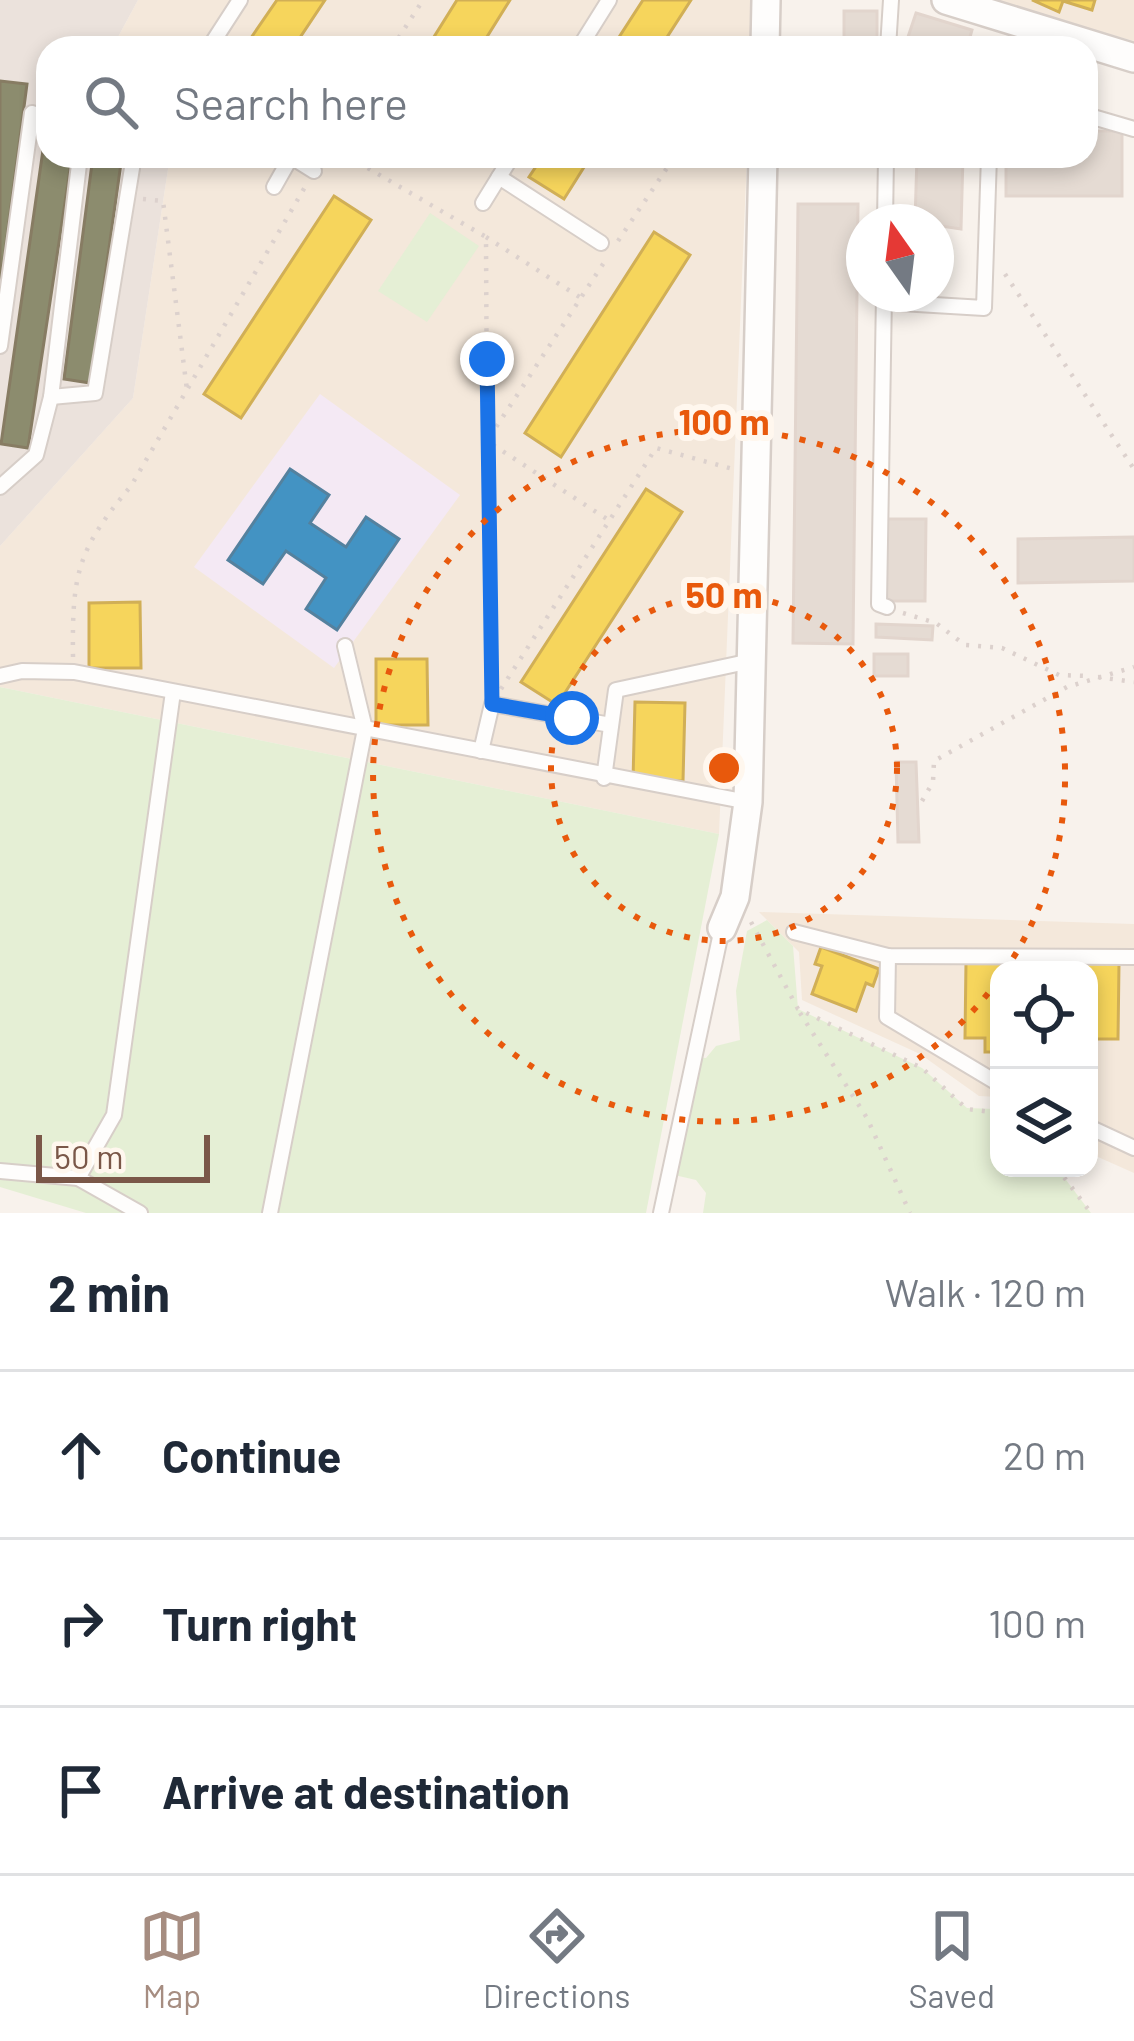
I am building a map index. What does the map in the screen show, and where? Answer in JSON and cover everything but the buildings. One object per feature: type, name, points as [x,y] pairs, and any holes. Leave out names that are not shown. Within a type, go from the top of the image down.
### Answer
[{"type":"street","points":[[765,36],[766,0]]},
{"type":"street","points":[[946,0],[1063,36]]},
{"type":"street","points":[[1098,47],[1134,58]]},
{"type":"street","points":[[722,928],[736,897],[748,802],[763,168]]},
{"type":"lane","points":[[216,36],[239,0]]},
{"type":"lane","points":[[587,36],[609,0]]},
{"type":"lane","points":[[888,36],[890,0]]},
{"type":"lane","points":[[0,346],[32,113]]},
{"type":"lane","points":[[1098,118],[1134,129]]},
{"type":"lane","points":[[0,487],[36,455],[51,397],[79,168]]},
{"type":"lane","points":[[51,397],[95,393],[132,168]]},
{"type":"lane","points":[[274,187],[284,168]]},
{"type":"lane","points":[[309,168],[314,171]]},
{"type":"lane","points":[[483,203],[505,168]]},
{"type":"lane","points":[[885,204],[886,168]]},
{"type":"lane","points":[[954,305],[984,308],[989,168]]},
{"type":"lane","points":[[499,177],[601,243]]},
{"type":"lane","points":[[884,312],[879,604],[887,607]]},
{"type":"lane","points":[[270,1213],[365,730],[345,646]]},
{"type":"lane","points":[[604,778],[616,690],[751,661]]},
{"type":"lane","points":[[0,672],[74,673],[748,802]]},
{"type":"lane","points":[[78,1178],[115,1115],[173,692]]},
{"type":"lane","points":[[481,751],[492,704],[611,725]]},
{"type":"lane","points":[[662,1213],[722,928]]},
{"type":"lane","points":[[794,932],[888,956],[1134,957]]},
{"type":"lane","points":[[888,956],[887,1017],[990,1079]]},
{"type":"lane","points":[[1098,1131],[1134,1148]]},
{"type":"lane","points":[[0,1172],[78,1178],[140,1213]]},
{"type":"path","points":[[400,36],[423,0]]},
{"type":"path","points":[[368,168],[581,298]]},
{"type":"path","points":[[487,441],[667,168]]},
{"type":"path","points":[[74,673],[72,586],[95,529],[131,486],[314,171]]},
{"type":"path","points":[[163,201],[187,390]]},
{"type":"path","points":[[487,237],[492,704]]},
{"type":"path","points":[[1004,257],[1005,277],[1134,469]]},
{"type":"path","points":[[487,441],[610,520]]},
{"type":"path","points":[[492,704],[656,448],[740,470]]},
{"type":"path","points":[[887,607],[935,623],[965,645],[1002,648],[1059,675],[1134,682]]},
{"type":"path","points":[[922,801],[933,782],[934,761],[1092,676],[1134,668]]},
{"type":"path","points":[[736,897],[798,1009],[867,1118],[910,1213]]},
{"type":"path","points":[[798,1009],[922,1069],[967,1108],[990,1112]]},
{"type":"path","points":[[1064,1177],[1091,1213]]},
{"type":"shaded area","points":[[0,0],[138,0],[118,36],[36,36],[36,168],[168,168],[133,398],[0,546]]},
{"type":"shaded area","points":[[138,0],[753,0],[752,36],[118,36]]},
{"type":"shaded area","points":[[987,0],[1134,0],[1134,41]]},
{"type":"shaded area","points":[[168,168],[747,168],[719,834],[0,687],[0,546],[133,398]]},
{"type":"shaded area","points":[[320,394],[460,495],[334,668],[194,567]]},
{"type":"shaded area","points":[[759,912],[1134,924],[1134,1173],[1098,1157],[1098,961],[990,961],[990,1097],[979,1096],[920,1054],[802,1000],[799,952]]},
{"type":"green space","points":[[430,213],[479,246],[427,322],[378,291]]},
{"type":"green space","points":[[0,687],[719,834],[646,1213],[86,1213],[0,1187]]},
{"type":"green space","points":[[767,920],[793,946],[798,1009],[922,1068],[967,1108],[990,1109],[990,1177],[1064,1177],[1091,1213],[703,1213],[706,1193],[696,1180],[670,1174],[695,1057],[706,1058],[716,1046],[740,1040],[736,991],[747,931]]},
{"type":"route","points":[[487,359],[492,704],[572,718]]}]
